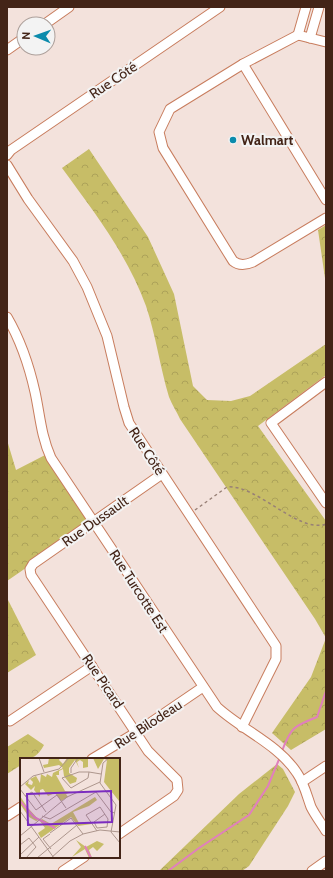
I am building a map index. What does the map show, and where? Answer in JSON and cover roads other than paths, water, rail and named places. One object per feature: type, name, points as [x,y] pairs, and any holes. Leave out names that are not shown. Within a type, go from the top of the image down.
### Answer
[{"type":"street","points":[[56,16],[69,7]]},
{"type":"street","name":"Rue Côté","points":[[7,155],[11,150],[220,7]]},
{"type":"street","points":[[298,35],[306,7]]},
{"type":"street","points":[[310,38],[319,7]]},
{"type":"street","points":[[326,42],[298,35],[243,64],[170,109],[160,132],[163,148],[232,261],[236,264],[242,265],[253,262],[326,218]]},
{"type":"street","points":[[7,50],[16,44]]},
{"type":"street","points":[[243,64],[322,187],[326,200]]},
{"type":"street","name":"Rue Côté","points":[[7,166],[28,199],[73,261],[87,287],[107,336],[129,423],[276,646],[276,659],[242,727]]},
{"type":"street","name":"Rue Turcotte Est","points":[[7,316],[20,340],[28,365],[44,442],[51,458],[217,707],[281,755],[297,773],[312,809],[326,831]]},
{"type":"street","points":[[326,382],[271,423],[326,503]]},
{"type":"street","name":"Rue Dussault","points":[[30,569],[33,564],[162,474]]},
{"type":"street","name":"Rue Picard","points":[[30,569],[31,574],[137,732],[148,751],[177,780],[178,790],[174,796],[120,833]]},
{"type":"street","points":[[10,721],[92,666]]},
{"type":"street","name":"Rue Bilodeau","points":[[94,758],[137,732],[203,687]]},
{"type":"street","points":[[302,782],[326,766]]},
{"type":"street","points":[[7,816],[20,808]]},
{"type":"street","points":[[63,871],[82,858]]},
{"type":"street","points":[[312,871],[326,861]]},
{"type":"waterway","points":[[282,751],[294,728],[317,717],[326,691]]},
{"type":"waterway","points":[[168,871],[199,848],[249,815],[268,786],[280,757]]},
{"type":"place","name":"Walmart","points":[[233,140]]}]
